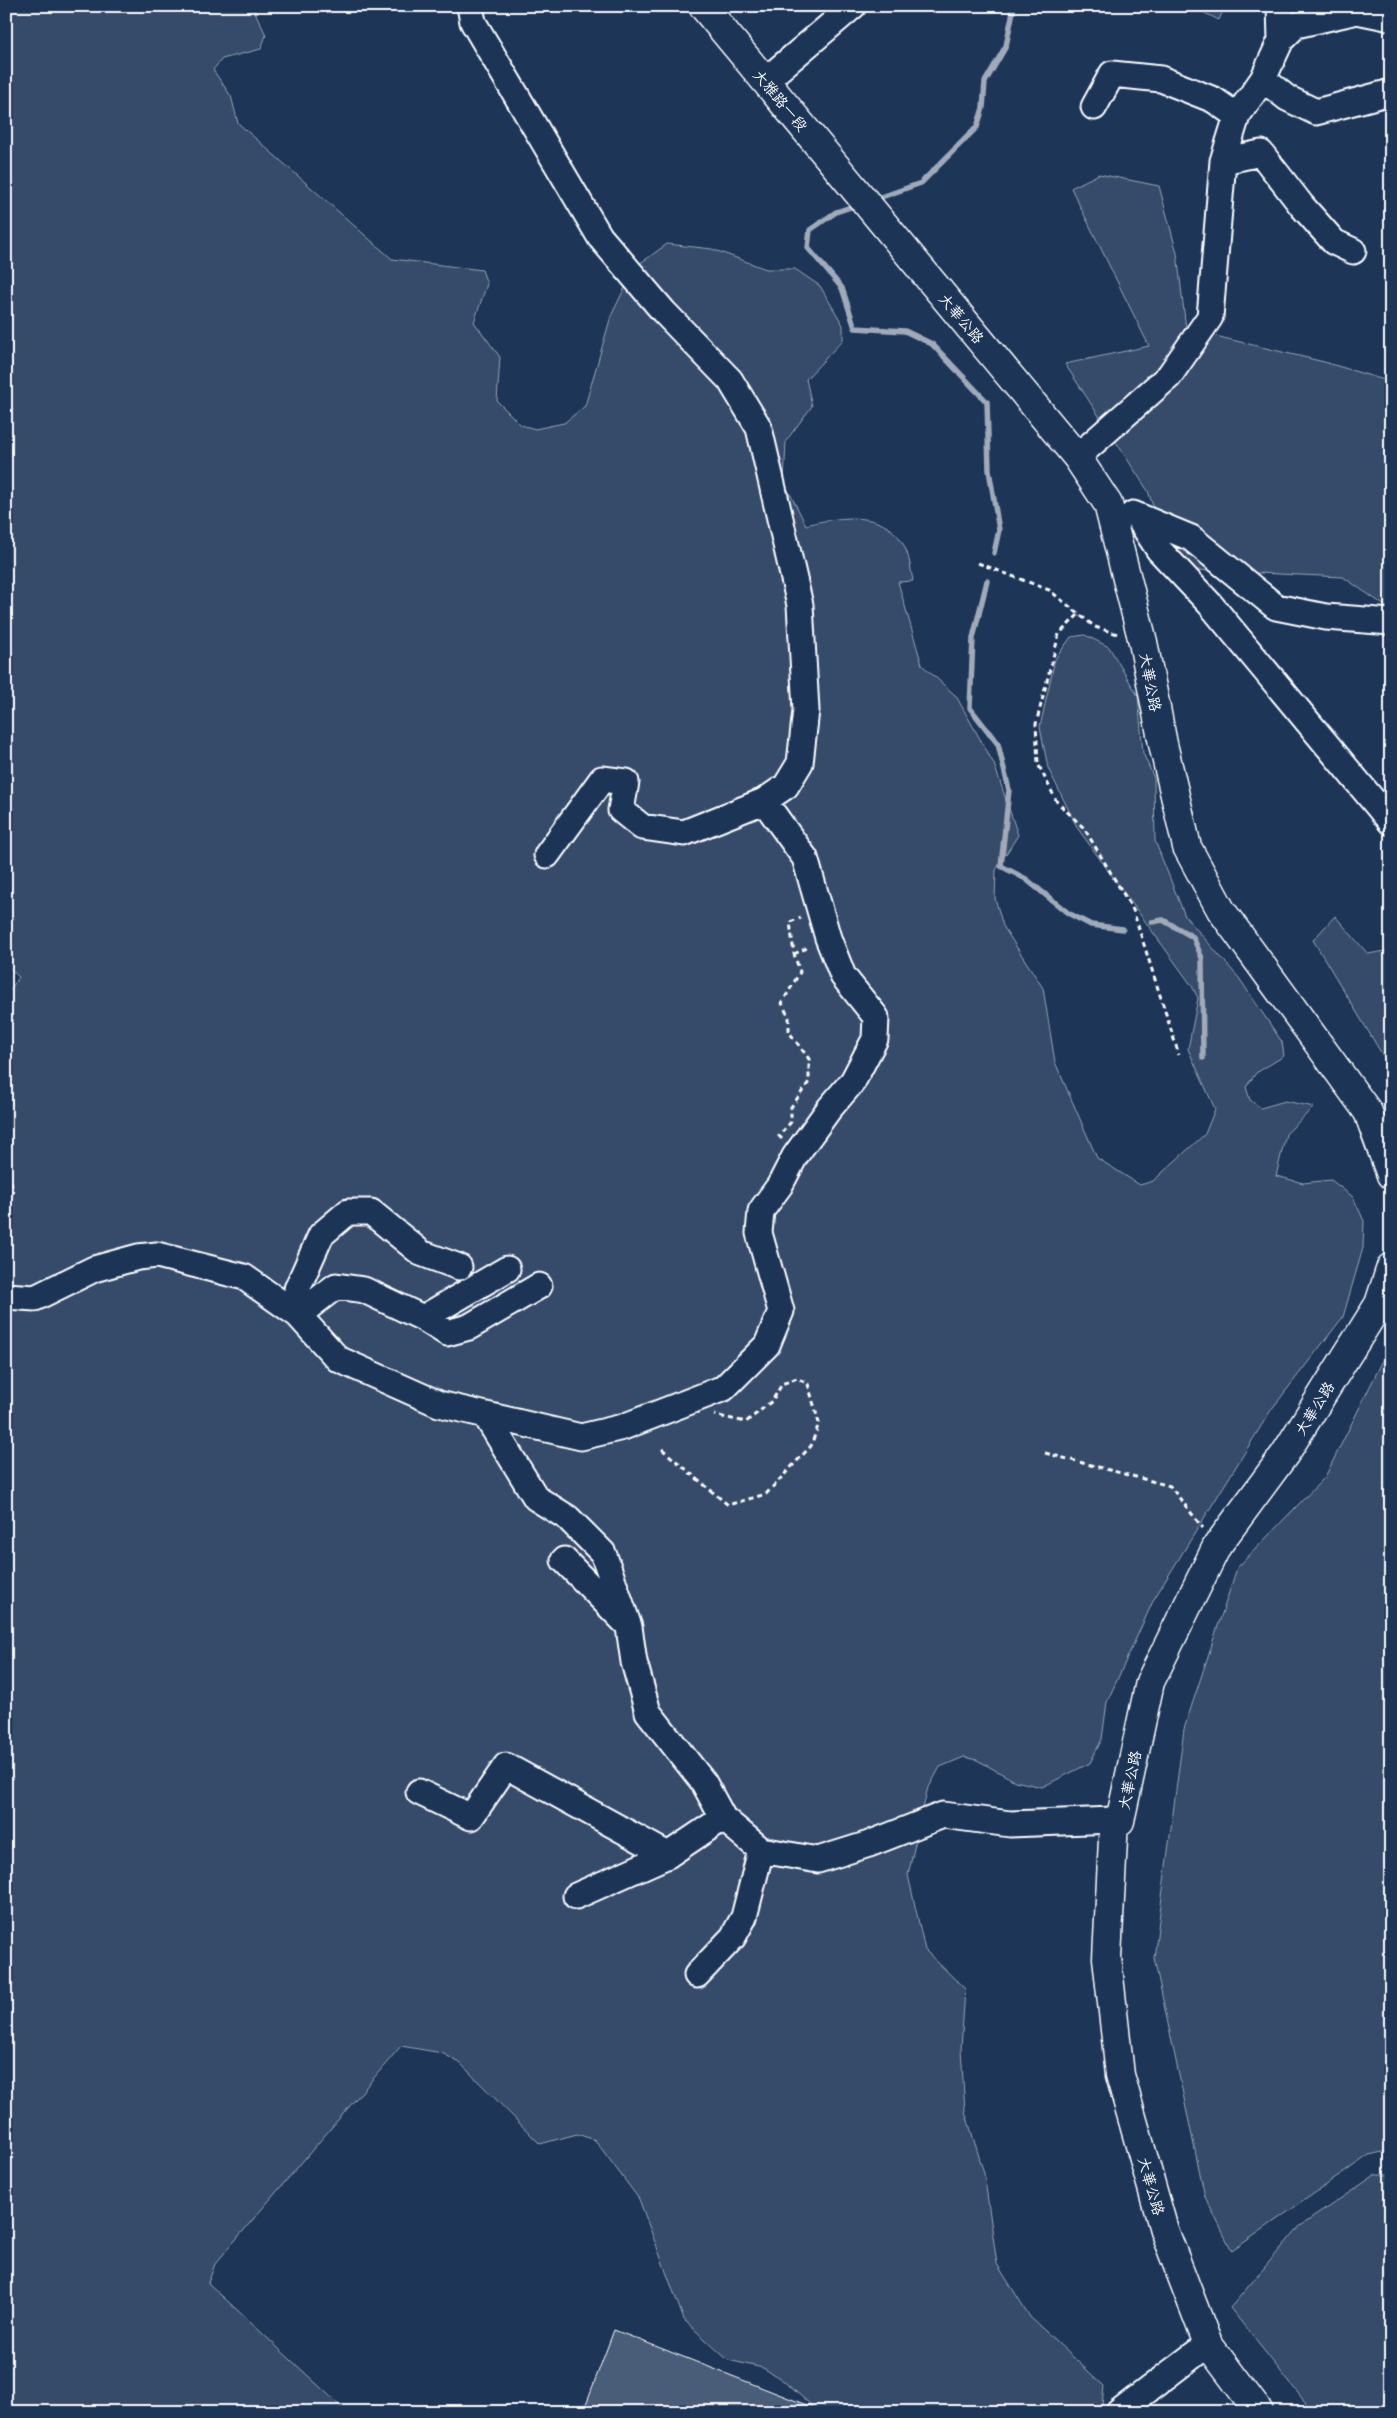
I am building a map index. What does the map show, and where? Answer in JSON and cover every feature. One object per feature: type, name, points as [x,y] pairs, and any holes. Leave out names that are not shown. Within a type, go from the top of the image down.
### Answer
[{"type":"main road","name":"大雅路一段","points":[[703,6],[867,203]]},
{"type":"main road","name":"大華公路","points":[[867,203],[1077,457],[1108,504],[1143,642],[1163,744],[1187,847],[1221,910],[1368,1112],[1391,1175]]},
{"type":"main road","name":"大華公路","points":[[1258,2412],[1208,2344],[1164,2230],[1120,2075],[1108,1958],[1114,1820],[1120,1821],[1150,1682],[1217,1546],[1285,1454],[1379,1304],[1391,1267]]},
{"type":"street","points":[[470,6],[473,22],[600,237],[664,312],[730,380],[759,428],[800,605],[806,710],[800,763],[786,786],[764,801],[684,834],[642,827],[621,810],[626,782],[602,778],[548,855]]},
{"type":"street","points":[[765,81],[853,6]]},
{"type":"street","points":[[1280,6],[1282,40]]},
{"type":"street","points":[[1077,457],[1169,376],[1210,317],[1223,161],[1238,116],[1263,79],[1282,40],[1296,25],[1358,9],[1391,18]]},
{"type":"street","points":[[1094,107],[1112,74],[1162,80],[1214,100],[1238,116]]},
{"type":"street","points":[[1263,79],[1287,98],[1316,112],[1387,93],[1391,94]]},
{"type":"street","points":[[1223,161],[1262,153],[1302,206],[1334,242],[1353,251]]},
{"type":"street","points":[[1108,504],[1190,538],[1276,607],[1326,617],[1391,622]]},
{"type":"street","points":[[1136,516],[1159,550],[1210,604],[1391,822]]},
{"type":"street","points":[[6,1296],[35,1298],[94,1270],[138,1257],[158,1256],[244,1277],[298,1315],[338,1359],[439,1404],[580,1437],[623,1427],[724,1388],[767,1345],[781,1311],[759,1233],[761,1211],[780,1185],[795,1156],[829,1109],[853,1082],[875,1039],[876,1017],[843,976],[820,912],[805,858],[764,801]]},
{"type":"street","points":[[298,1315],[297,1289],[321,1235],[348,1212],[371,1212],[421,1253],[459,1267]]},
{"type":"street","points":[[423,1318],[507,1269]]},
{"type":"street","points":[[298,1315],[336,1286],[364,1290],[423,1318],[447,1333],[469,1328],[539,1286]]},
{"type":"street","points":[[486,1416],[536,1498],[568,1518],[603,1553],[629,1627],[634,1662],[648,1712],[704,1783],[722,1818],[761,1850],[818,1860],[869,1844],[943,1815],[1010,1824],[1114,1820]]},
{"type":"street","points":[[564,1560],[629,1627]]},
{"type":"street","points":[[419,1792],[472,1817],[506,1766],[668,1855]]},
{"type":"street","points":[[576,1896],[668,1855],[722,1818]]},
{"type":"street","points":[[697,1975],[733,1937],[744,1917],[761,1850]]},
{"type":"street","points":[[1119,2412],[1208,2344]]},
{"type":"path","points":[[978,563],[1049,590],[1095,627],[1143,642]]},
{"type":"path","points":[[1078,615],[1059,634],[1036,724],[1038,764],[1056,802],[1084,828],[1132,910],[1179,1055]]},
{"type":"path","points":[[795,1156],[779,1136],[790,1122],[791,1107],[809,1082],[810,1060],[789,1032],[789,1018],[782,1003],[800,972],[794,954],[790,922],[820,912]]},
{"type":"path","points":[[6,1155],[13,1192],[6,1200]]},
{"type":"path","points":[[662,1449],[728,1505],[766,1494],[811,1446],[819,1423],[808,1384],[797,1378],[782,1384],[772,1401],[746,1422],[710,1414]]},
{"type":"path","points":[[1045,1453],[1170,1486],[1217,1546]]},
{"type":"shaded area","points":[[6,6],[252,6],[266,35],[261,49],[222,59],[213,70],[231,96],[238,123],[392,259],[482,270],[487,284],[474,322],[500,357],[497,401],[521,425],[535,429],[564,423],[585,406],[611,316],[635,267],[667,244],[712,249],[766,269],[795,269],[820,286],[843,325],[843,340],[806,379],[812,406],[786,441],[784,482],[806,525],[849,518],[876,522],[888,528],[898,537],[906,550],[913,581],[898,582],[922,665],[956,696],[994,764],[1018,835],[996,870],[995,898],[1003,926],[1043,988],[1055,1062],[1097,1158],[1140,1185],[1153,1181],[1205,1134],[1215,1109],[1188,1049],[1198,998],[1192,986],[1078,829],[1048,768],[1040,727],[1055,659],[1071,637],[1085,635],[1109,647],[1138,696],[1143,753],[1154,778],[1155,841],[1185,916],[1239,978],[1282,1042],[1284,1056],[1256,1073],[1246,1087],[1250,1100],[1261,1108],[1285,1101],[1314,1107],[1286,1134],[1276,1176],[1303,1183],[1331,1180],[1353,1197],[1364,1221],[1363,1248],[1343,1317],[1271,1410],[1154,1599],[1107,1702],[1102,1739],[1090,1763],[1042,1787],[1015,1781],[977,1760],[964,1757],[940,1767],[927,1791],[908,1875],[925,1950],[965,1989],[961,2049],[965,2111],[984,2173],[997,2264],[1030,2317],[1104,2386],[1102,2406],[1094,2412],[814,2412],[809,2403],[781,2379],[763,2368],[728,2360],[684,2320],[639,2199],[595,2140],[577,2134],[540,2144],[460,2063],[442,2053],[401,2046],[215,2264],[208,2283],[347,2412],[6,2412],[6,996],[19,977],[6,965]]},
{"type":"shaded area","points":[[1190,6],[1225,6],[1219,20]]},
{"type":"shaded area","points":[[1099,174],[1159,186],[1177,253],[1186,329],[1324,362],[1391,382],[1391,610],[1343,577],[1174,569],[1148,491],[1065,364],[1149,346],[1071,188]]},
{"type":"shaded area","points":[[1335,916],[1368,954],[1391,950],[1391,1069],[1313,940]]},
{"type":"shaded area","points":[[1391,1344],[1391,2150],[1369,2155],[1232,2251],[1205,2197],[1154,1958],[1184,1729],[1237,1568],[1325,1477]]},
{"type":"shaded area","points":[[1375,2175],[1391,2175],[1391,2412],[1313,2412],[1230,2308],[1299,2227]]},
{"type":"building","points":[[614,2330],[822,2411],[822,2412],[583,2412]]},
{"type":"waterway","points":[[873,200],[921,183],[977,127],[983,108],[985,82],[1006,46],[1014,6]]},
{"type":"waterway","points":[[857,205],[836,212],[810,230],[808,248],[842,288],[855,328],[905,331],[932,344],[987,402],[989,470],[999,530],[994,553]]},
{"type":"waterway","points":[[987,581],[973,638],[970,708],[998,744],[1009,790],[1001,866],[1026,879],[1068,913],[1091,925],[1123,929]]},
{"type":"waterway","points":[[1152,922],[1163,920],[1193,937],[1202,958],[1203,1058]]}]
